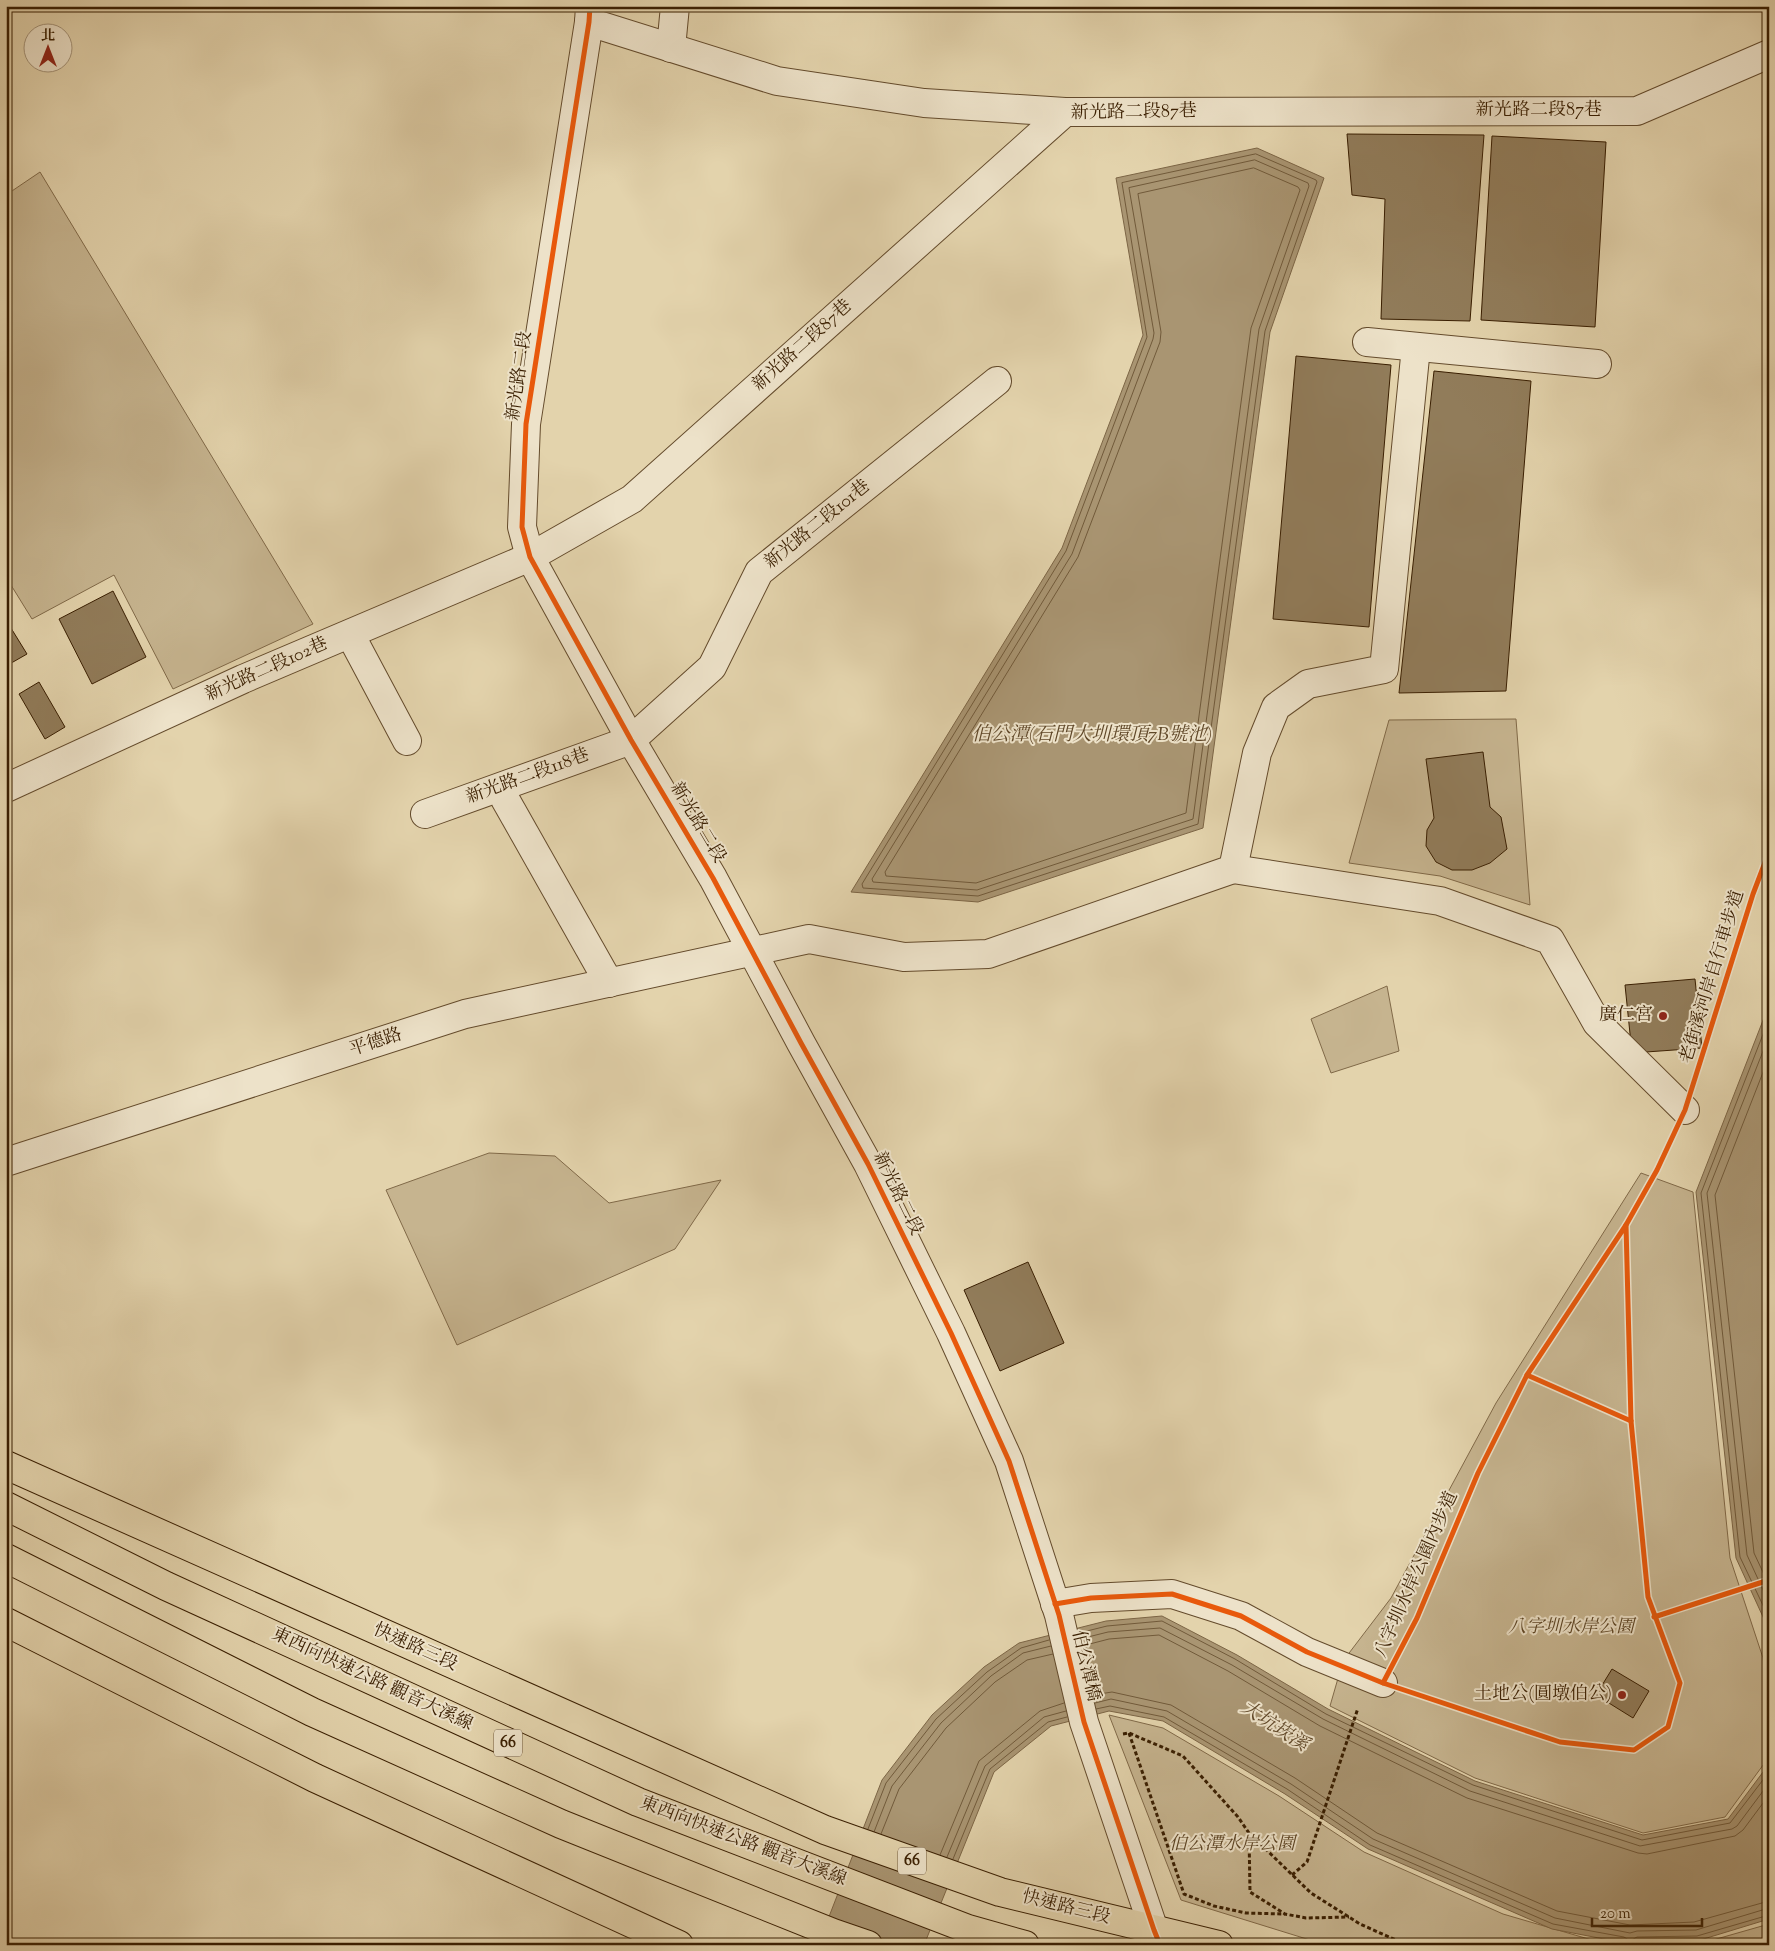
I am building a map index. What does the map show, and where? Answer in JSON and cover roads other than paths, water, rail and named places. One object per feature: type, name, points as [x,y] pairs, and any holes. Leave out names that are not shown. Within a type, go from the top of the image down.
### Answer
[{"type":"main road","name":"快速路三段","points":[[6,1465],[824,1830],[1000,1892],[1157,1937],[1220,1945]]},
{"type":"main road","name":"東西向快速公路 觀音大溪線","points":[[6,1506],[166,1586],[638,1802],[968,1929],[1025,1945]]},
{"type":"main road","points":[[6,1558],[312,1712],[561,1824],[833,1934],[868,1945]]},
{"type":"main road","points":[[6,1622],[315,1778],[679,1945]]},
{"type":"street","points":[[671,48],[675,6]]},
{"type":"street","points":[[590,14],[671,48],[777,81],[924,103],[1065,112]]},
{"type":"street","name":"新光路二段","points":[[590,14],[526,424],[522,527],[530,557],[631,740],[714,878],[868,1164],[950,1333],[1008,1461],[1057,1610]]},
{"type":"street","name":"新光路二段87巷","points":[[530,557],[632,499],[1065,112],[1637,111],[1769,54]]},
{"type":"street","points":[[1367,342],[1598,364]]},
{"type":"street","points":[[1416,347],[1384,669],[1308,684],[1276,706],[1257,753],[1233,869],[1440,901],[1550,940],[1597,1023],[1685,1110]]},
{"type":"street","name":"新光路二段101巷","points":[[631,740],[712,666],[759,572],[997,380]]},
{"type":"street","name":"新光路二段102巷","points":[[6,788],[243,679],[530,557]]},
{"type":"street","points":[[350,634],[407,741]]},
{"type":"street","name":"新光路二段118巷","points":[[424,814],[631,740]]},
{"type":"street","points":[[505,799],[608,983]]},
{"type":"street","name":"平德路","points":[[6,1162],[465,1014],[809,939],[904,957],[988,954],[1233,869]]},
{"type":"street","points":[[1057,1610],[1091,1598],[1172,1594],[1240,1616],[1307,1652],[1383,1683]]},
{"type":"street","name":"伯公潭橋","points":[[1057,1610],[1088,1732],[1157,1937]]},
{"type":"water","name":"伯公潭(石門大圳環頂7B號池)","points":[[1257,148],[1324,178],[1270,332],[1203,828],[978,902],[851,892],[1062,548],[1143,335],[1116,178]]},
{"type":"water","points":[[1769,1005],[1769,1630],[1736,1558],[1696,1192]]},
{"type":"water","name":"大坑崁溪","points":[[1162,1616],[1237,1655],[1328,1709],[1475,1781],[1643,1835],[1728,1819],[1769,1764],[1769,1919],[1697,1941],[1625,1943],[1552,1929],[1368,1849],[1285,1794],[1163,1721],[1109,1711],[1051,1726],[994,1772],[924,1945],[818,1945],[882,1780],[932,1715],[984,1667],[1019,1643],[1106,1621]]},
{"type":"place","name":"廣仁宮","points":[[1663,1016]]},
{"type":"place","name":"土地公(圓墩伯公)","points":[[1622,1695]]},
{"type":"park label","name":"八字圳水岸公園","points":[[1571,1628]]},
{"type":"park label","name":"伯公潭水岸公園","points":[[1232,1845]]}]
